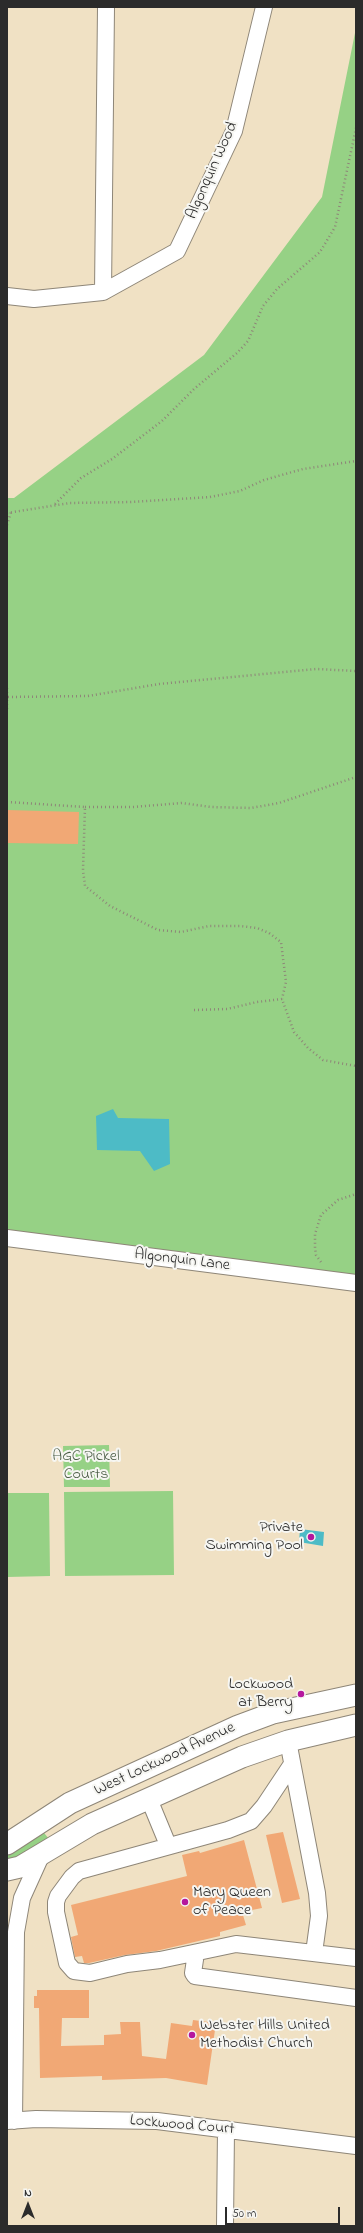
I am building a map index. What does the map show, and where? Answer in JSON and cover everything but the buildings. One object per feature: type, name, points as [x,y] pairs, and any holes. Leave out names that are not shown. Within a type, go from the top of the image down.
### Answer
[{"type":"main road","name":"West Lockwood Avenue","points":[[7,1844],[70,1803],[238,1726],[278,1712],[356,1695]]},
{"type":"main road","points":[[278,1712],[288,1741]]},
{"type":"main road","name":"West Lockwood Avenue","points":[[7,1870],[20,1867],[41,1856],[92,1824],[242,1757],[288,1741],[356,1725]]},
{"type":"main road","points":[[139,1771],[149,1799]]},
{"type":"main road","points":[[7,1825],[28,1829]]},
{"type":"street","points":[[103,292],[106,7]]},
{"type":"street","name":"Algonquin Wood","points":[[7,296],[34,299],[103,292],[177,251],[234,130],[264,7]]},
{"type":"street","name":"Algonquin Lane","points":[[7,1238],[356,1283]]},
{"type":"street","points":[[288,1741],[317,1893],[319,1916],[314,1953]]},
{"type":"street","points":[[292,1764],[264,1806],[251,1821],[228,1830],[168,1845],[79,1871],[66,1883],[58,1896],[56,1912],[67,1963],[74,1971],[90,1973],[127,1964],[196,1953],[206,1949],[236,1944],[356,1958]]},
{"type":"street","points":[[149,1799],[168,1845]]},
{"type":"street","points":[[11,2121],[16,1932],[22,1898],[41,1856]]},
{"type":"street","points":[[196,1953],[193,1973],[195,1976],[356,1998]]},
{"type":"street","name":"Lockwood Court","points":[[11,2121],[134,2120],[226,2129],[356,2146]]},
{"type":"street","points":[[225,2226],[226,2129]]},
{"type":"path","points":[[55,504],[81,478],[112,459],[162,421],[194,389],[237,353],[248,341],[263,306],[277,289],[320,252],[335,227],[356,128]]},
{"type":"path","points":[[7,513],[55,504],[210,497],[240,491],[264,480],[303,469],[356,461]]},
{"type":"path","points":[[7,525],[11,512]]},
{"type":"path","points":[[8,697],[88,696],[159,684],[316,670],[356,672]]},
{"type":"path","points":[[7,688],[7,710]]},
{"type":"path","points":[[7,802],[85,807],[133,807],[182,803],[251,808],[279,803],[356,777]]},
{"type":"path","points":[[85,807],[83,870],[85,886],[88,891],[110,906],[158,930],[181,932],[209,926],[240,926],[257,928],[269,933],[281,942],[286,982],[282,999],[294,1032],[308,1048],[323,1060],[356,1066]]},
{"type":"path","points":[[194,1010],[227,1009],[257,1002],[282,999]]},
{"type":"path","points":[[326,1265],[318,1260],[316,1254],[314,1242],[317,1224],[321,1215],[338,1200],[356,1194]]},
{"type":"green space","points":[[356,28],[356,1277],[7,1232],[7,498],[14,498],[204,355],[322,197]]},
{"type":"green space","name":"AGC Pickel Courts","points":[[109,1445],[110,1487],[64,1487],[63,1446]]},
{"type":"green space","points":[[173,1491],[174,1575],[65,1576],[64,1492]]},
{"type":"green space","points":[[7,1493],[49,1493],[50,1576],[7,1577]]},
{"type":"green space","points":[[40,1828],[49,1839],[33,1852],[7,1862],[7,1852]]},
{"type":"water","points":[[113,1109],[118,1118],[169,1119],[170,1164],[154,1171],[140,1151],[97,1150],[96,1116]]},
{"type":"water","name":"Private Swimming Pool","points":[[300,1529],[324,1532],[323,1546],[299,1542]]},
{"type":"place","name":"Private Swimming Pool","points":[[311,1537]]},
{"type":"place","name":"Lockwood at Berry","points":[[301,1694]]},
{"type":"place","name":"Mary Queen of Peace","points":[[185,1902]]},
{"type":"place","name":"Webster Hills United Methodist Church","points":[[192,2035]]}]
